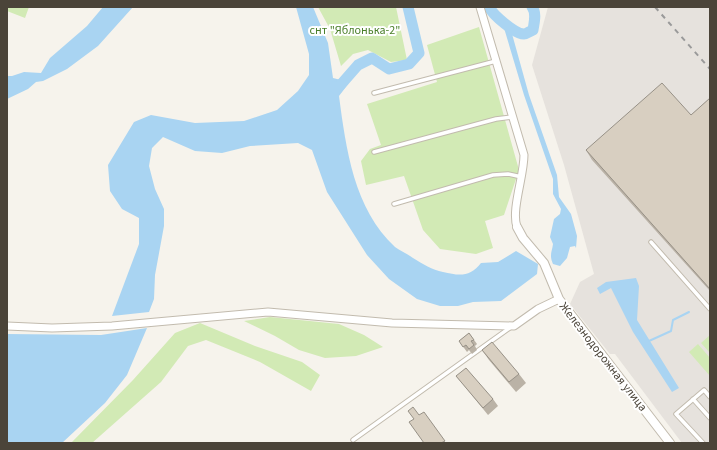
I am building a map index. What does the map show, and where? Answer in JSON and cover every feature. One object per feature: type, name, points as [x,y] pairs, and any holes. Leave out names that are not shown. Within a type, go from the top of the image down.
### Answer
[{"type":"street","points":[[480,7],[524,155],[522,178],[514,218],[517,227]]},
{"type":"street","name":"Железнодорожная улица","points":[[517,227],[523,238],[544,263],[559,299],[670,443]]},
{"type":"street","points":[[7,326],[52,328],[112,326],[268,312],[392,323],[514,326],[538,309],[559,299]]},
{"type":"lane","points":[[374,93],[496,61]]},
{"type":"lane","points":[[374,152],[496,119],[513,117]]},
{"type":"lane","points":[[394,204],[493,175],[518,175],[522,178]]},
{"type":"lane","points":[[651,242],[710,309]]},
{"type":"lane","points":[[353,440],[514,326]]},
{"type":"lane","points":[[703,443],[676,414],[704,390],[710,397]]},
{"type":"lane","points":[[693,399],[710,418]]},
{"type":"shaded area","points":[[548,7],[710,7],[710,443],[682,443],[615,354],[610,354],[570,304],[580,282],[594,274],[564,165],[532,65]]},
{"type":"green space","points":[[7,7],[29,7],[25,18],[7,11]]},
{"type":"green space","name":"снт \"Яблонька-2\"","points":[[318,7],[396,7],[407,60],[391,62],[368,50],[353,54],[341,66],[330,29]]},
{"type":"green space","points":[[479,27],[519,170],[504,215],[485,221],[493,248],[476,254],[440,249],[423,230],[404,176],[366,185],[361,161],[370,149],[381,145],[367,104],[437,82],[427,45]]},
{"type":"green space","points":[[270,317],[339,324],[364,335],[383,347],[356,356],[325,358],[299,350],[244,321]]},
{"type":"green space","points":[[200,323],[255,346],[302,362],[320,375],[311,391],[260,362],[206,340],[188,346],[161,382],[92,443],[71,443],[133,380],[175,333]]},
{"type":"green space","points":[[710,335],[710,353],[701,343]]},
{"type":"green space","points":[[698,344],[710,358],[710,376],[689,352]]},
{"type":"water","points":[[103,7],[133,7],[98,46],[67,69],[43,81],[36,82],[28,89],[7,99],[7,76],[24,72],[41,73],[50,58],[87,26]]},
{"type":"water","points":[[296,7],[313,7],[328,43],[333,78],[345,81],[348,84],[339,96],[349,157],[361,196],[370,215],[381,232],[395,247],[424,265],[439,271],[460,275],[469,273],[477,268],[481,263],[498,262],[516,251],[538,264],[537,274],[501,301],[473,302],[458,306],[440,306],[417,299],[389,279],[367,255],[327,192],[312,150],[298,143],[250,146],[222,153],[195,151],[163,137],[152,148],[149,166],[155,189],[164,209],[164,226],[155,275],[154,299],[149,312],[112,316],[139,244],[139,218],[122,209],[110,191],[108,165],[134,122],[151,115],[195,123],[244,121],[277,110],[298,91],[309,75],[309,54]]},
{"type":"water","points":[[504,21],[509,23],[529,95],[557,175],[559,197],[571,214],[577,236],[576,248],[575,246],[570,247],[567,258],[560,266],[553,264],[551,254],[553,244],[550,237],[554,219],[560,214],[561,209],[553,194],[553,179],[524,95],[504,28]]},
{"type":"water","points":[[636,278],[639,286],[637,320],[679,388],[672,392],[633,332],[611,288],[600,294],[597,288],[606,282]]},
{"type":"water","points":[[147,328],[127,375],[105,403],[62,443],[7,443],[7,334],[101,335]]},
{"type":"building","points":[[662,83],[691,115],[710,98],[710,289],[586,150]]},
{"type":"building","points":[[469,333],[474,340],[471,341],[474,345],[469,349],[466,345],[463,347],[459,341]]},
{"type":"building","points":[[492,342],[519,374],[509,382],[482,350]]},
{"type":"building","points":[[466,368],[493,399],[483,408],[456,376]]},
{"type":"building","points":[[413,407],[419,415],[424,412],[445,441],[441,443],[424,443],[409,422],[414,419],[408,411]]},
{"type":"waterway","points":[[334,87],[337,89],[358,65],[372,58],[389,69],[409,64],[419,53],[408,7]]},
{"type":"waterway","points":[[489,7],[505,24],[515,31],[524,34],[533,30],[535,15],[532,7]]},
{"type":"waterway","points":[[649,341],[671,331],[673,320],[689,312]]},
{"type":"railway","points":[[655,7],[710,69]]}]
